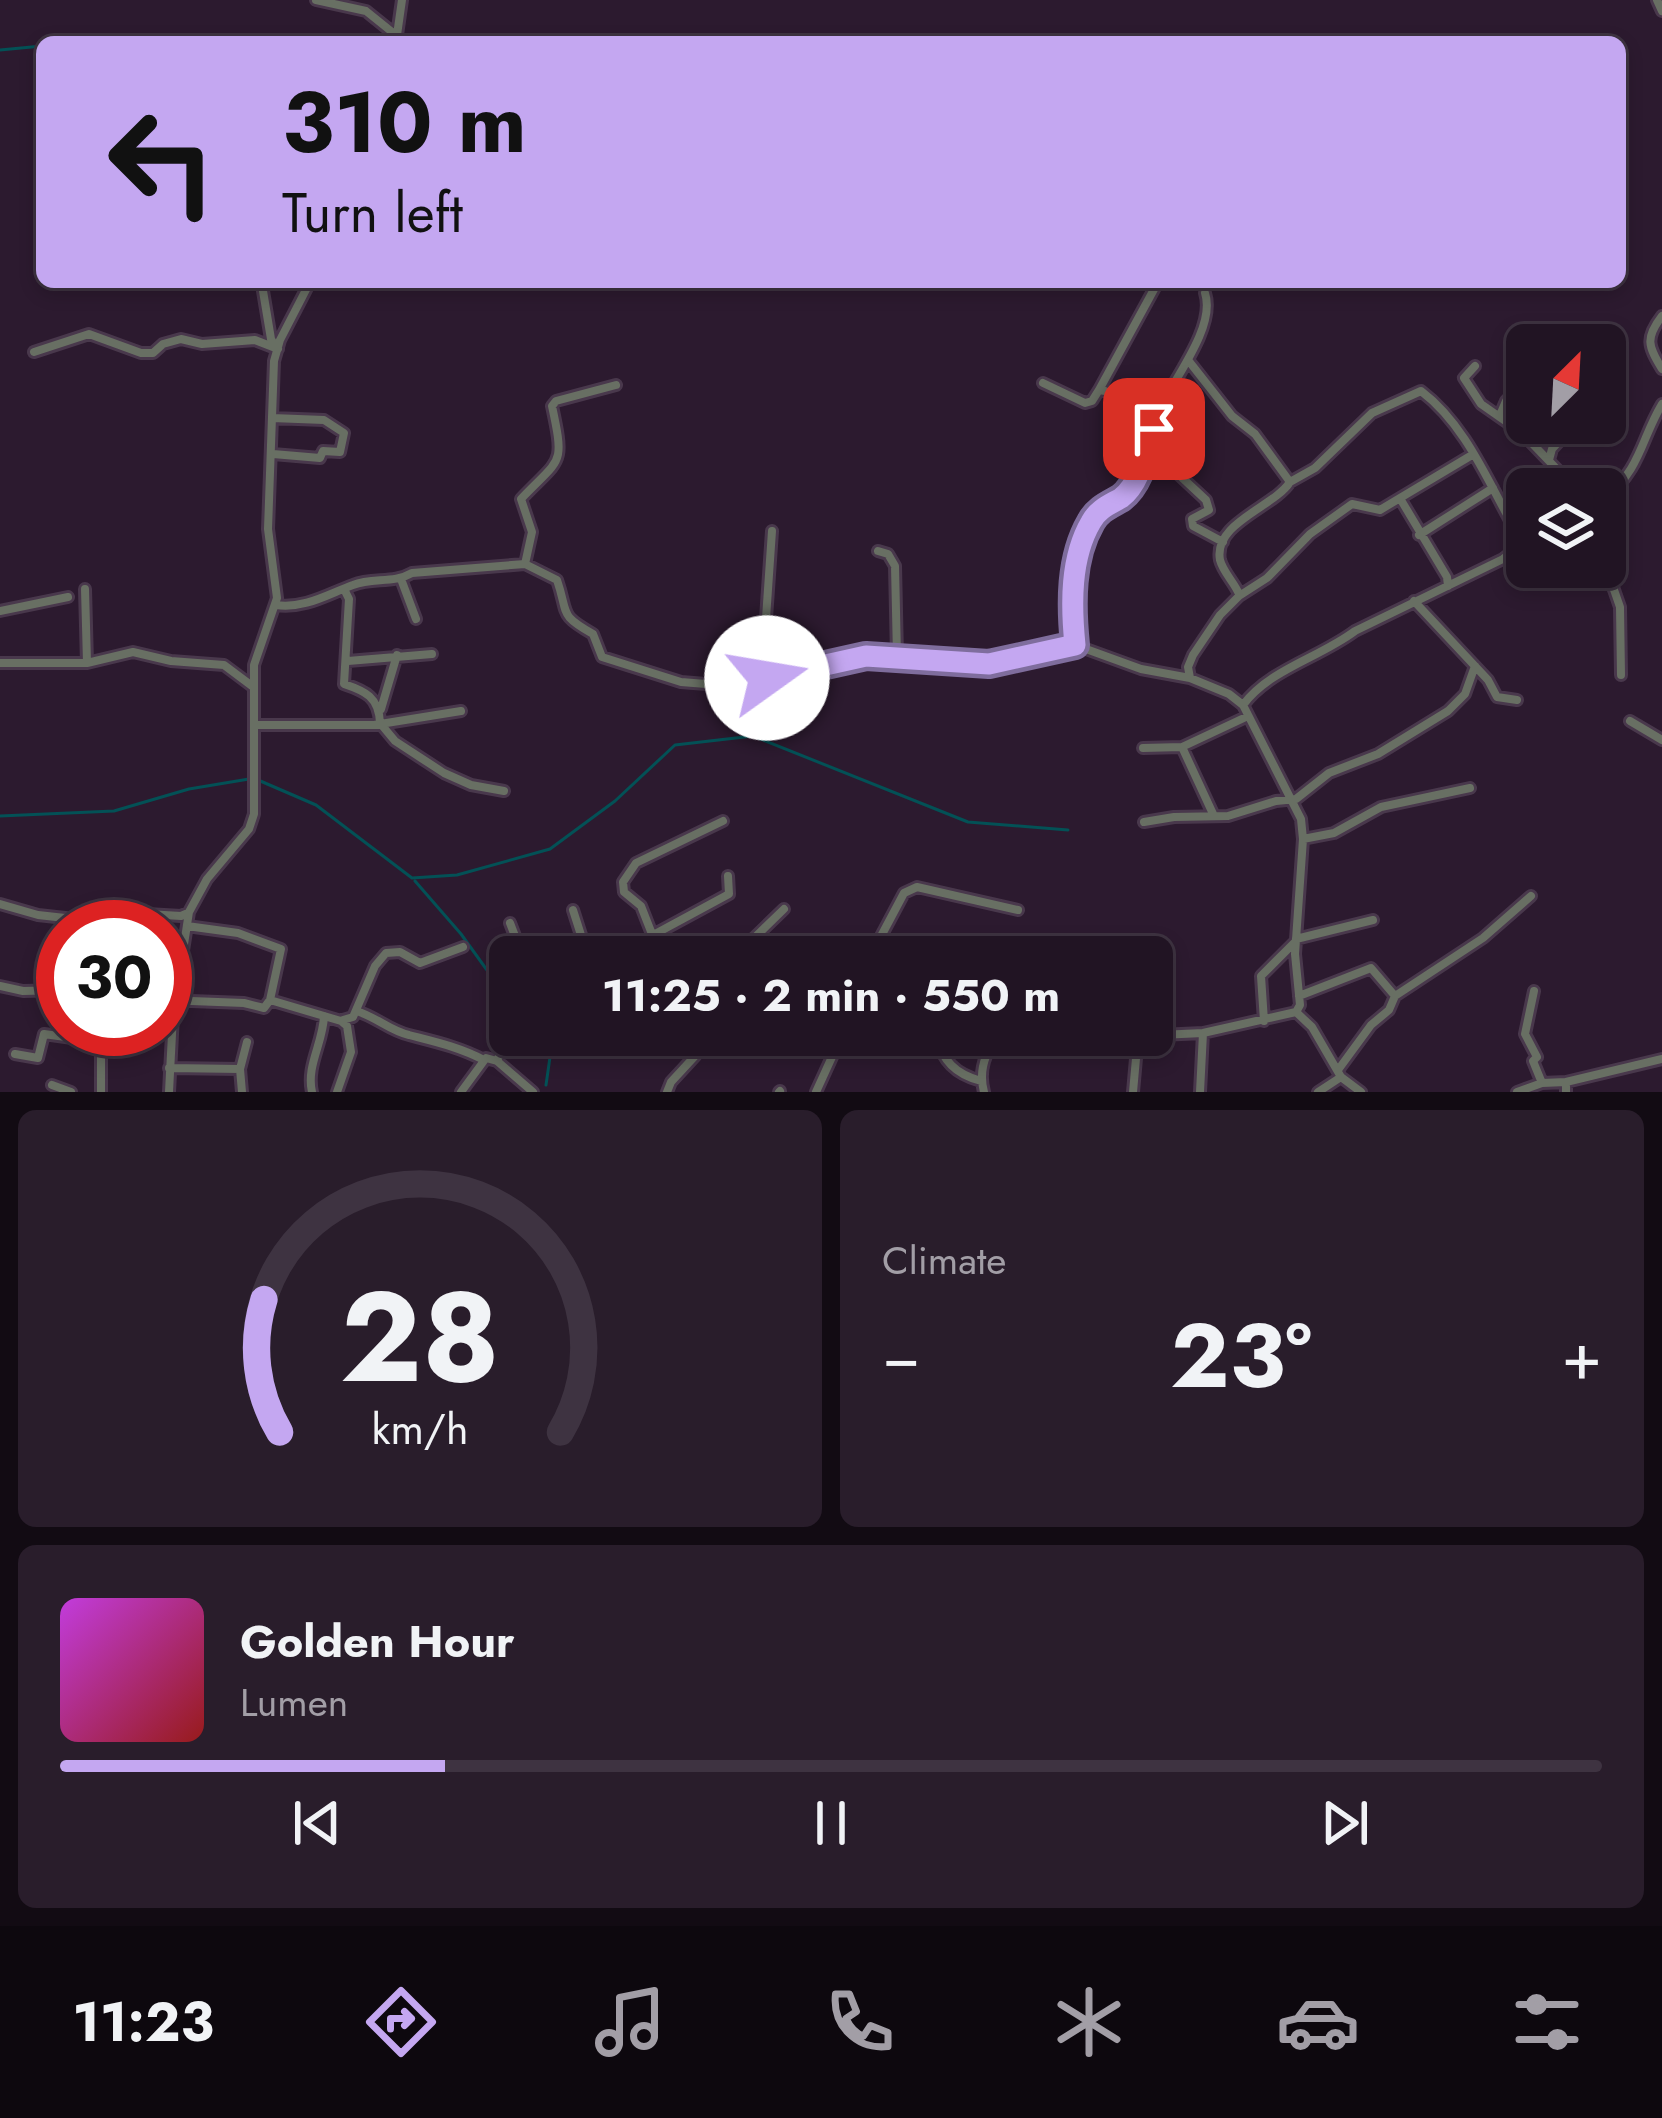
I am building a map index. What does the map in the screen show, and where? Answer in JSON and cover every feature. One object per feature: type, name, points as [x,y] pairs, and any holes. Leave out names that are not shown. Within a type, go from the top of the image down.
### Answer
[{"type":"street","points":[[316,0],[366,11],[393,36]]},
{"type":"street","points":[[396,36],[402,0]]},
{"type":"street","points":[[1657,0],[1662,11]]},
{"type":"street","points":[[192,906],[207,879],[253,821],[252,686],[259,647],[276,605],[268,529],[272,381],[278,349],[307,288]]},
{"type":"street","points":[[1043,382],[1085,403],[1100,391],[1155,288]]},
{"type":"street","points":[[263,290],[278,349]]},
{"type":"street","points":[[1075,645],[1074,572],[1083,542],[1092,520],[1135,480],[1154,420],[1208,314],[1205,293]]},
{"type":"street","points":[[1662,316],[1648,334],[1648,346],[1662,369]]},
{"type":"street","points":[[34,352],[89,334],[141,353],[153,353],[181,339],[202,344],[255,340],[278,349]]},
{"type":"street","points":[[1188,360],[1232,416],[1255,434],[1290,482]]},
{"type":"street","points":[[1475,366],[1464,378],[1467,387],[1555,468]]},
{"type":"street","points":[[525,564],[532,532],[521,499],[547,478],[561,451],[552,406],[616,385]]},
{"type":"street","points":[[1100,391],[1118,396],[1154,420]]},
{"type":"street","points":[[1239,596],[1222,565],[1222,542],[1290,482],[1315,467],[1372,413],[1421,391],[1445,417],[1506,510]]},
{"type":"street","points":[[1500,415],[1506,401]]},
{"type":"street","points":[[1626,477],[1642,454],[1662,404]]},
{"type":"street","points":[[272,418],[324,420],[344,433],[340,452],[323,451],[320,458],[273,454]]},
{"type":"street","points":[[1549,462],[1557,444]]},
{"type":"street","points":[[1148,446],[1206,500],[1209,510],[1192,519],[1193,526],[1222,542]]},
{"type":"street","points":[[1190,678],[1193,655],[1239,596],[1267,578],[1310,534],[1352,503],[1380,510],[1472,455]]},
{"type":"street","points":[[1419,535],[1493,488]]},
{"type":"street","points":[[1401,500],[1448,586]]},
{"type":"street","points":[[767,678],[763,662],[772,531]]},
{"type":"street","points":[[878,551],[888,554],[895,566],[897,656]]},
{"type":"street","points":[[1243,705],[1270,680],[1506,557]]},
{"type":"street","points":[[276,605],[308,603],[359,583],[401,579],[412,573],[525,564],[556,580],[570,624],[593,634],[608,661],[681,682],[767,678],[866,656],[989,664],[1075,645],[1141,669],[1190,678],[1243,705],[1301,819],[1296,1012]]},
{"type":"street","points":[[401,579],[416,619]]},
{"type":"street","points":[[1613,588],[1620,607],[1621,675]]},
{"type":"street","points":[[85,589],[87,663]]},
{"type":"street","points":[[344,590],[350,599],[344,684],[363,688],[375,700],[380,720],[395,741],[444,773],[471,785],[504,790]]},
{"type":"street","points":[[0,611],[68,597]]},
{"type":"street","points":[[1414,601],[1475,666],[1497,697],[1517,700]]},
{"type":"street","points":[[1,660],[87,663],[134,652],[170,661],[224,664],[252,686]]},
{"type":"street","points":[[380,720],[397,654]]},
{"type":"street","points":[[348,661],[432,654]]},
{"type":"street","points":[[1144,822],[1215,817],[1291,800],[1329,773],[1378,754],[1448,711],[1465,694],[1475,666]]},
{"type":"street","points":[[254,725],[404,723],[461,711]]},
{"type":"street","points":[[1143,748],[1182,747],[1246,717]]},
{"type":"street","points":[[1630,721],[1662,740]]},
{"type":"street","points":[[1182,747],[1215,817]]},
{"type":"street","points":[[1304,839],[1334,833],[1381,807],[1470,788]]},
{"type":"street","points":[[723,821],[632,866],[622,888],[640,906],[655,934],[729,894],[728,876]]},
{"type":"street","points":[[881,936],[904,893],[917,887],[1018,910]]},
{"type":"street","points":[[1318,1092],[1340,1073],[1395,996],[1484,938],[1531,896]]},
{"type":"street","points":[[0,904],[36,914]]},
{"type":"street","points":[[755,936],[784,909]]},
{"type":"street","points":[[573,910],[581,936]]},
{"type":"street","points":[[1264,1021],[1262,976],[1296,940],[1373,920]]},
{"type":"street","points":[[510,923],[515,936]]},
{"type":"street","points":[[192,927],[238,933],[281,949],[264,1008],[192,1001]]},
{"type":"street","points":[[341,1021],[353,1017],[375,966],[386,953],[400,952],[420,963],[463,947]]},
{"type":"street","points":[[1299,996],[1371,968],[1395,996]]},
{"type":"street","points":[[0,986],[36,991]]},
{"type":"street","points":[[1534,991],[1525,1034],[1537,1057],[1533,1061],[1542,1083]]},
{"type":"street","points":[[270,1000],[347,1026],[351,1052],[337,1092]]},
{"type":"street","points":[[356,1011],[373,1015],[406,1035],[497,1061],[533,1092]]},
{"type":"street","points":[[1173,1034],[1203,1033],[1296,1012]]},
{"type":"street","points":[[1296,1012],[1312,1027],[1340,1073],[1361,1092]]},
{"type":"street","points":[[312,1092],[309,1078],[323,1040],[324,1016]]},
{"type":"street","points":[[1200,1092],[1203,1033]]},
{"type":"street","points":[[242,1092],[240,1069],[247,1042]]},
{"type":"street","points":[[16,1054],[38,1056]]},
{"type":"street","points":[[101,1056],[101,1092]]},
{"type":"street","points":[[169,1056],[169,1092]]},
{"type":"street","points":[[497,1061],[499,1056]]},
{"type":"street","points":[[667,1092],[695,1056]]},
{"type":"street","points":[[816,1092],[832,1056]]},
{"type":"street","points":[[945,1056],[962,1076],[983,1087],[986,1056]]},
{"type":"street","points":[[1133,1092],[1136,1056]]},
{"type":"street","points":[[1516,1092],[1542,1083],[1566,1087],[1662,1059]]},
{"type":"street","points":[[461,1092],[484,1060]]},
{"type":"street","points":[[169,1068],[240,1069]]},
{"type":"street","points":[[52,1085],[71,1092]]},
{"type":"waterway","points":[[0,50],[36,47]]},
{"type":"waterway","points":[[258,780],[316,805],[412,878],[457,875],[550,849],[615,801],[675,745],[753,736],[968,822],[1068,830]]},
{"type":"waterway","points":[[0,816],[114,811],[189,789],[249,779]]},
{"type":"waterway","points":[[415,881],[489,973]]},
{"type":"waterway","points":[[546,1085],[549,1056]]},
{"type":"route","points":[[767,678],[866,656],[989,664],[1075,645],[1074,572],[1083,542],[1101,509],[1123,496],[1135,480],[1154,429]]}]
